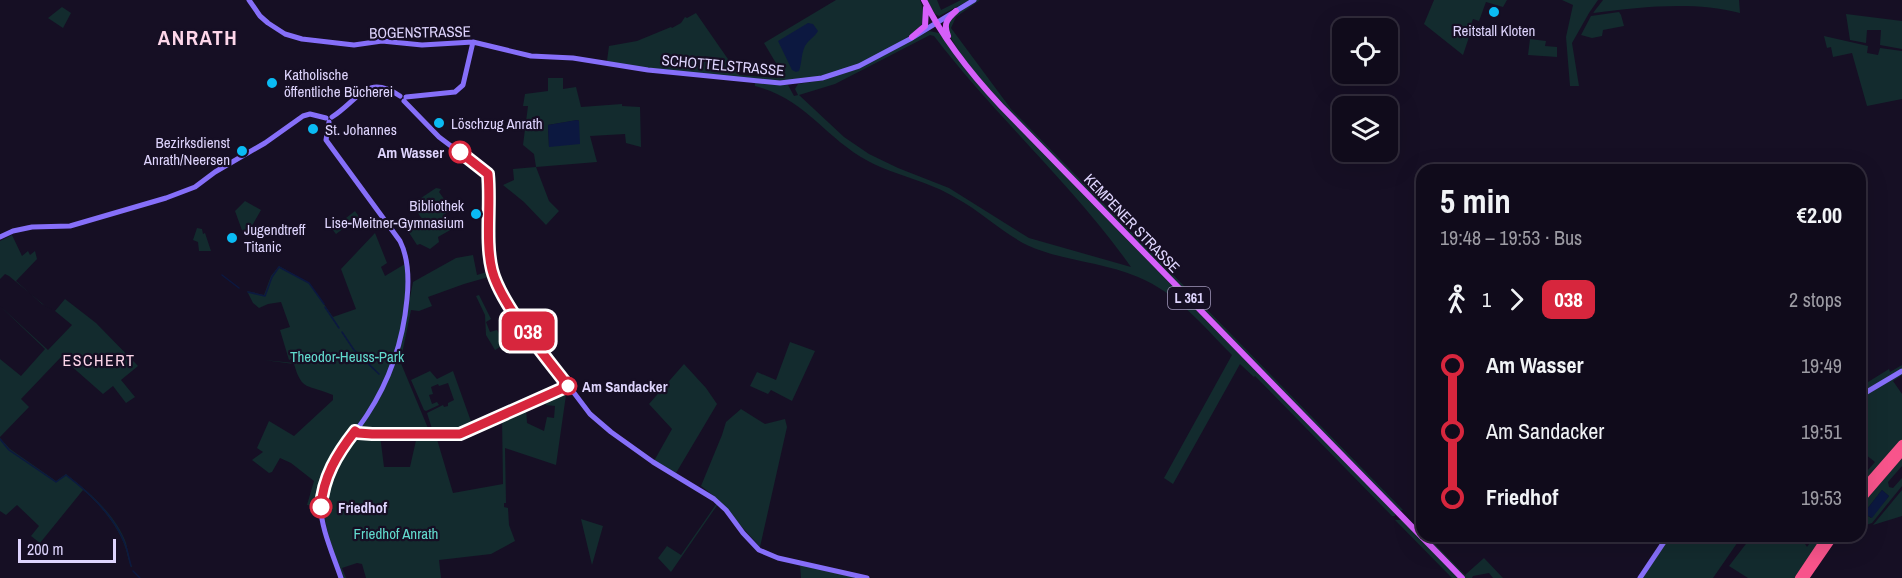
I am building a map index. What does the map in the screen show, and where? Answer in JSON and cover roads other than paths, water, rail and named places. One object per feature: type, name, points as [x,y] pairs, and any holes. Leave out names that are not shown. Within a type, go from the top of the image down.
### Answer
[{"type":"highway","points":[[1866,485],[1902,444]]},
{"type":"highway","points":[[1866,494],[1902,452]]},
{"type":"highway","points":[[1799,578],[1823,542]]},
{"type":"highway","points":[[1805,578],[1830,542]]},
{"type":"main road","name":"KEMPENER STRASSE","points":[[924,1],[953,47],[975,77],[1001,106],[1416,531]]},
{"type":"main road","name":"KEMPENER STRASSE","points":[[912,38],[921,31],[926,23],[924,1]]},
{"type":"main road","points":[[953,47],[945,27],[946,20],[956,10]]},
{"type":"main road","name":"KEMPENER STRASSE","points":[[1427,542],[1462,578]]},
{"type":"street","name":"BOGENSTRASSE","points":[[249,0],[268,23],[285,34],[309,40],[354,45],[382,41],[422,45],[473,42],[531,56]]},
{"type":"street","name":"SCHOTTELSTRASSE","points":[[531,56],[573,58],[636,69],[758,82],[792,82],[822,78],[850,70],[912,38],[974,0]]},
{"type":"street","points":[[404,98],[454,92],[463,85],[473,42]]},
{"type":"street","points":[[341,578],[325,528],[322,502],[332,463],[368,415],[397,356],[406,313],[407,260],[400,241],[326,140],[329,119],[375,85],[385,87],[404,98],[439,137],[488,174],[492,271],[499,289],[590,414],[653,462],[714,499],[759,549],[778,558],[867,578]]},
{"type":"street","points":[[0,237],[13,231],[32,227],[70,226],[166,198],[195,187],[215,172],[310,114],[329,119]]},
{"type":"street","points":[[1866,392],[1902,371]]},
{"type":"street","points":[[1640,578],[1664,542]]},
{"type":"water","points":[[808,23],[813,24],[818,31],[805,46],[799,71],[796,72],[792,70],[778,41]]},
{"type":"water","points":[[579,121],[580,144],[549,147],[548,125]]},
{"type":"water","points":[[1882,490],[1889,496],[1872,518],[1866,515],[1866,510]]},
{"type":"waterway","points":[[248,292],[265,296],[272,277],[279,267],[309,283],[324,304]]},
{"type":"waterway","points":[[222,275],[239,288]]},
{"type":"waterway","points":[[325,307],[339,328]]},
{"type":"waterway","points":[[342,332],[354,350],[379,374]]},
{"type":"waterway","points":[[0,439],[9,450],[56,482],[66,475],[84,489],[115,524],[126,547],[131,566]]},
{"type":"waterway","points":[[133,571],[140,578]]},
{"type":"place","name":"Reitstall Kloten","points":[[1494,12]]},
{"type":"place","name":"Katholische öffentliche Bücherei","points":[[272,83]]},
{"type":"place","name":"Löschzug Anrath","points":[[439,123]]},
{"type":"place","name":"St. Johannes","points":[[313,129]]},
{"type":"place","name":"Bezirksdienst Anrath/Neersen","points":[[242,151]]},
{"type":"place","name":"Am Wasser","points":[[460,152]]},
{"type":"place","name":"Bibliothek Lise-Meitner-Gymnasium","points":[[476,214]]},
{"type":"place","name":"Jugendtreff Titanic","points":[[232,238]]},
{"type":"place","name":"Am Sandacker","points":[[568,386]]},
{"type":"place","name":"Friedhof","points":[[321,507]]},
{"type":"district","name":"ANRATH","points":[[198,37]]},
{"type":"district","name":"ESCHERT","points":[[99,360]]},
{"type":"park label","name":"Theodor-Heuss-Park","points":[[347,356]]},
{"type":"park label","name":"Friedhof Anrath","points":[[396,533]]}]
